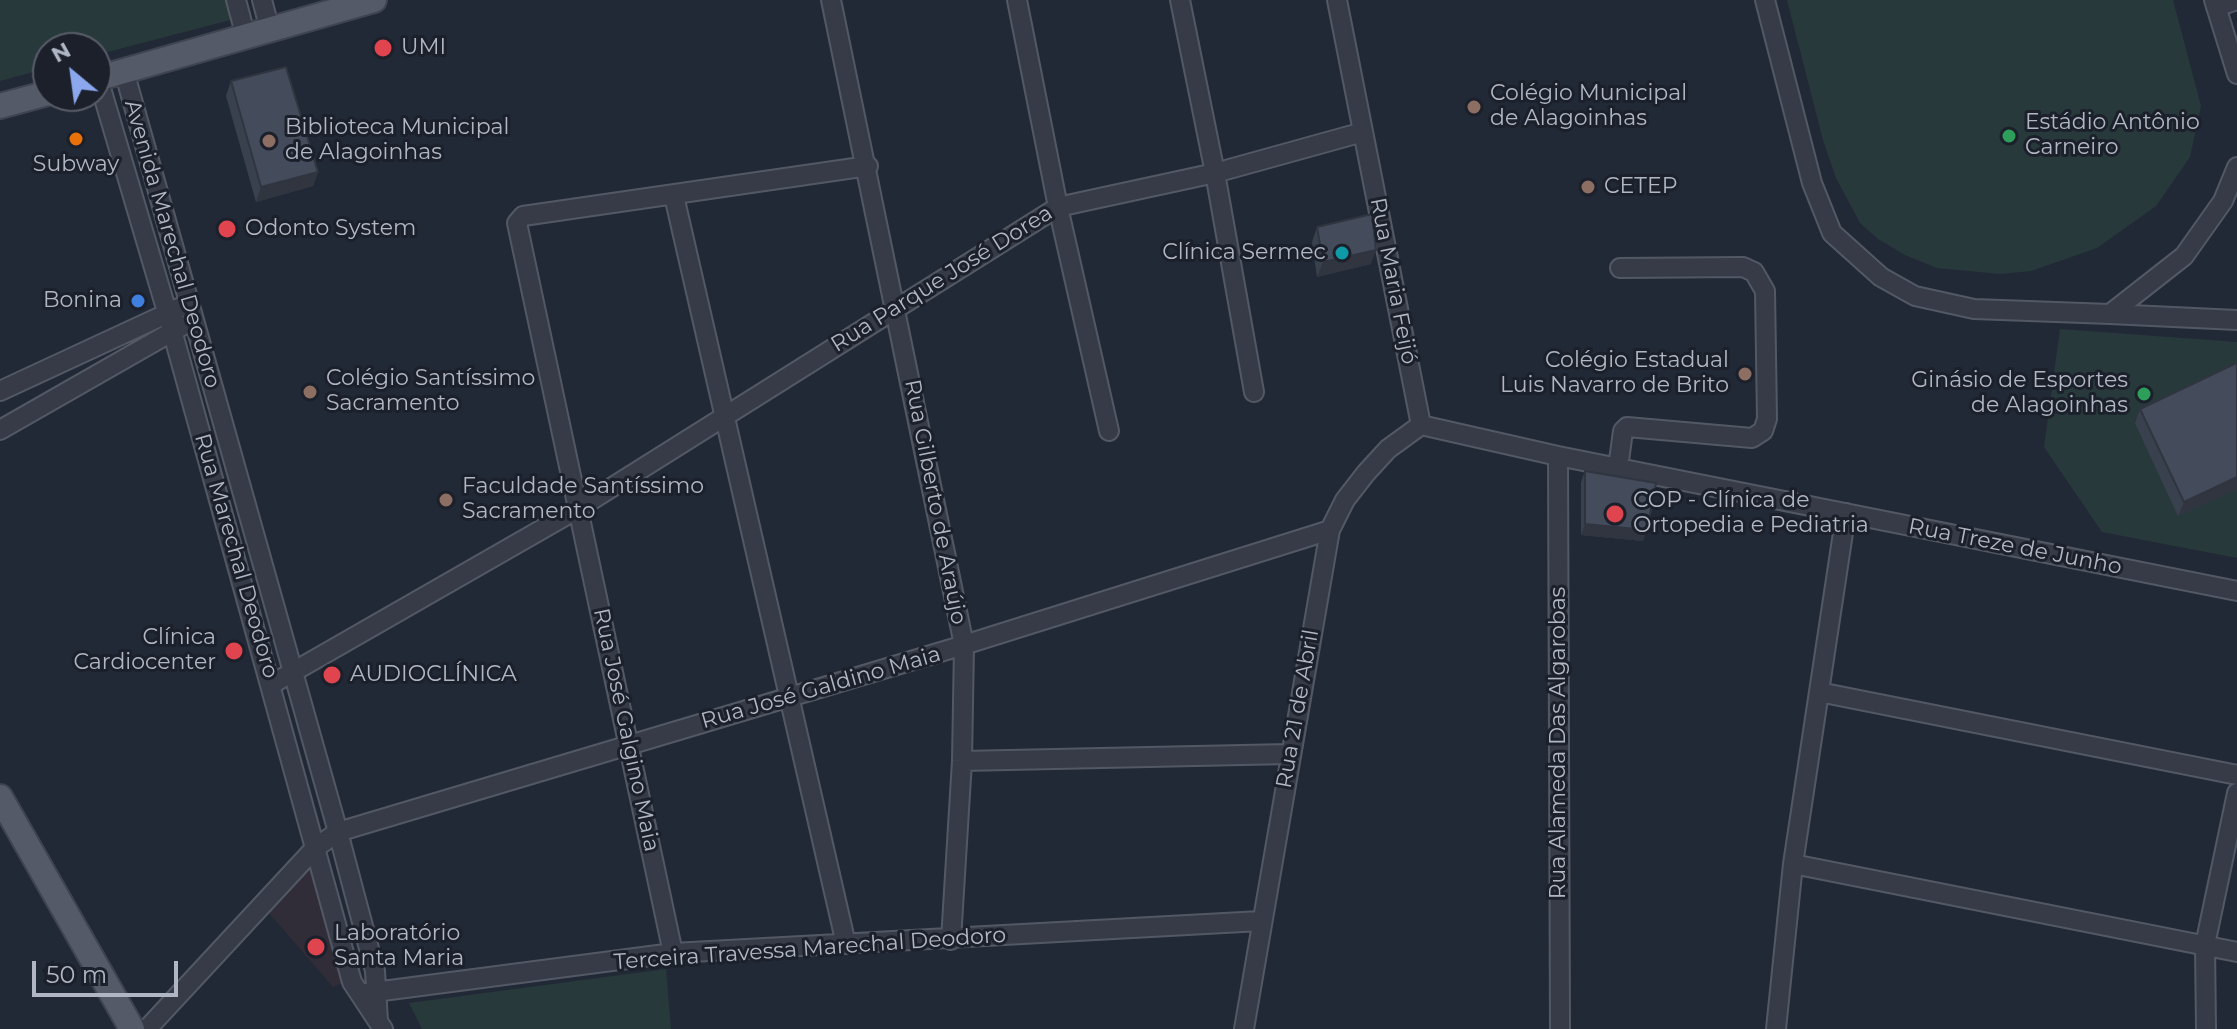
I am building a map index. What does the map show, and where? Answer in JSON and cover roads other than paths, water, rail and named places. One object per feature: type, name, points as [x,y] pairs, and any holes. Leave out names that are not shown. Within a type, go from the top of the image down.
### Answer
[{"type":"main road","points":[[112,75],[374,0]]},
{"type":"main road","points":[[0,106],[32,97]]},
{"type":"main road","points":[[0,797],[132,1029]]},
{"type":"street","points":[[236,0],[246,37]]},
{"type":"street","points":[[262,0],[270,30]]},
{"type":"street","name":"Rua Gilberto de Araújo","points":[[831,0],[868,166],[964,645],[962,761],[951,940]]},
{"type":"street","points":[[1017,0],[1058,207],[1109,431]]},
{"type":"street","points":[[1180,0],[1254,392]]},
{"type":"street","name":"Rua Maria Feijó","points":[[1337,0],[1421,425]]},
{"type":"street","points":[[1765,0],[1812,183],[1832,233],[1856,258],[1881,277],[1915,296],[1974,309],[2237,320]]},
{"type":"street","points":[[2237,0],[2215,4],[2237,74]]},
{"type":"street","name":"Avenida Marechal Deodoro","points":[[124,71],[338,832],[369,993],[380,1025]]},
{"type":"street","name":"Rua Marechal Deodoro","points":[[107,112],[272,684],[352,982],[369,993]]},
{"type":"street","name":"Rua Parque José Dorea","points":[[272,684],[579,508],[896,305],[1058,207],[1215,173],[1363,132]]},
{"type":"street","points":[[579,508],[518,219],[868,166]]},
{"type":"street","points":[[2110,314],[2184,256],[2223,201],[2237,167]]},
{"type":"street","points":[[674,196],[846,944]]},
{"type":"street","points":[[1618,468],[1623,431],[1627,427],[1752,438],[1763,431],[1767,419],[1765,291],[1754,272],[1743,267],[1620,268]]},
{"type":"street","points":[[0,391],[191,312]]},
{"type":"street","points":[[0,430],[170,322]]},
{"type":"street","points":[[1421,425],[1558,456]]},
{"type":"street","name":"Rua 21 de Abril","points":[[1244,1029],[1330,530],[1345,500],[1366,473],[1388,449],[1421,425]]},
{"type":"street","name":"Rua Treze de Junho","points":[[1558,456],[2237,591]]},
{"type":"street","name":"Rua Alameda Das Algarobas","points":[[1558,456],[1560,1029]]},
{"type":"street","name":"Rua José Galgino Maia","points":[[579,508],[673,953]]},
{"type":"street","points":[[1776,1029],[1793,864],[1846,513]]},
{"type":"street","name":"Rua José Galdino Maia","points":[[147,1029],[315,848],[338,832],[964,645],[1330,530]]},
{"type":"street","points":[[1819,692],[2237,775]]},
{"type":"street","points":[[962,761],[1289,754]]},
{"type":"street","points":[[2206,1029],[2205,945],[2237,793]]},
{"type":"street","points":[[1793,864],[2237,952]]},
{"type":"street","name":"Terceira Travessa Marechal Deodoro","points":[[369,993],[673,953],[1261,921]]},
{"type":"place","name":"UMI","points":[[383,48]]},
{"type":"place","name":"Colégio Municipal de Alagoinhas","points":[[1474,107]]},
{"type":"place","name":"Estádio Antônio Carneiro","points":[[2009,136]]},
{"type":"place","name":"Subway","points":[[76,139]]},
{"type":"place","name":"Biblioteca Municipal de Alagoinhas","points":[[269,141]]},
{"type":"place","name":"CETEP","points":[[1588,187]]},
{"type":"place","name":"Odonto System","points":[[227,229]]},
{"type":"place","name":"Clínica Sermec","points":[[1342,253]]},
{"type":"place","name":"Bonina","points":[[138,301]]},
{"type":"place","name":"Colégio Estadual Luis Navarro de Brito","points":[[1745,374]]},
{"type":"place","name":"Colégio Santíssimo Sacramento","points":[[310,392]]},
{"type":"place","name":"Ginásio de Esportes de Alagoinhas","points":[[2144,394]]},
{"type":"place","name":"Faculdade Santíssimo Sacramento","points":[[446,500]]},
{"type":"place","name":"COP - Clínica de Ortopedia e Pediatria","points":[[1615,514]]},
{"type":"place","name":"Clínica Cardiocenter","points":[[234,651]]},
{"type":"place","name":"AUDIOCLÍNICA","points":[[332,675]]},
{"type":"place","name":"Laboratório Santa Maria","points":[[316,947]]}]
